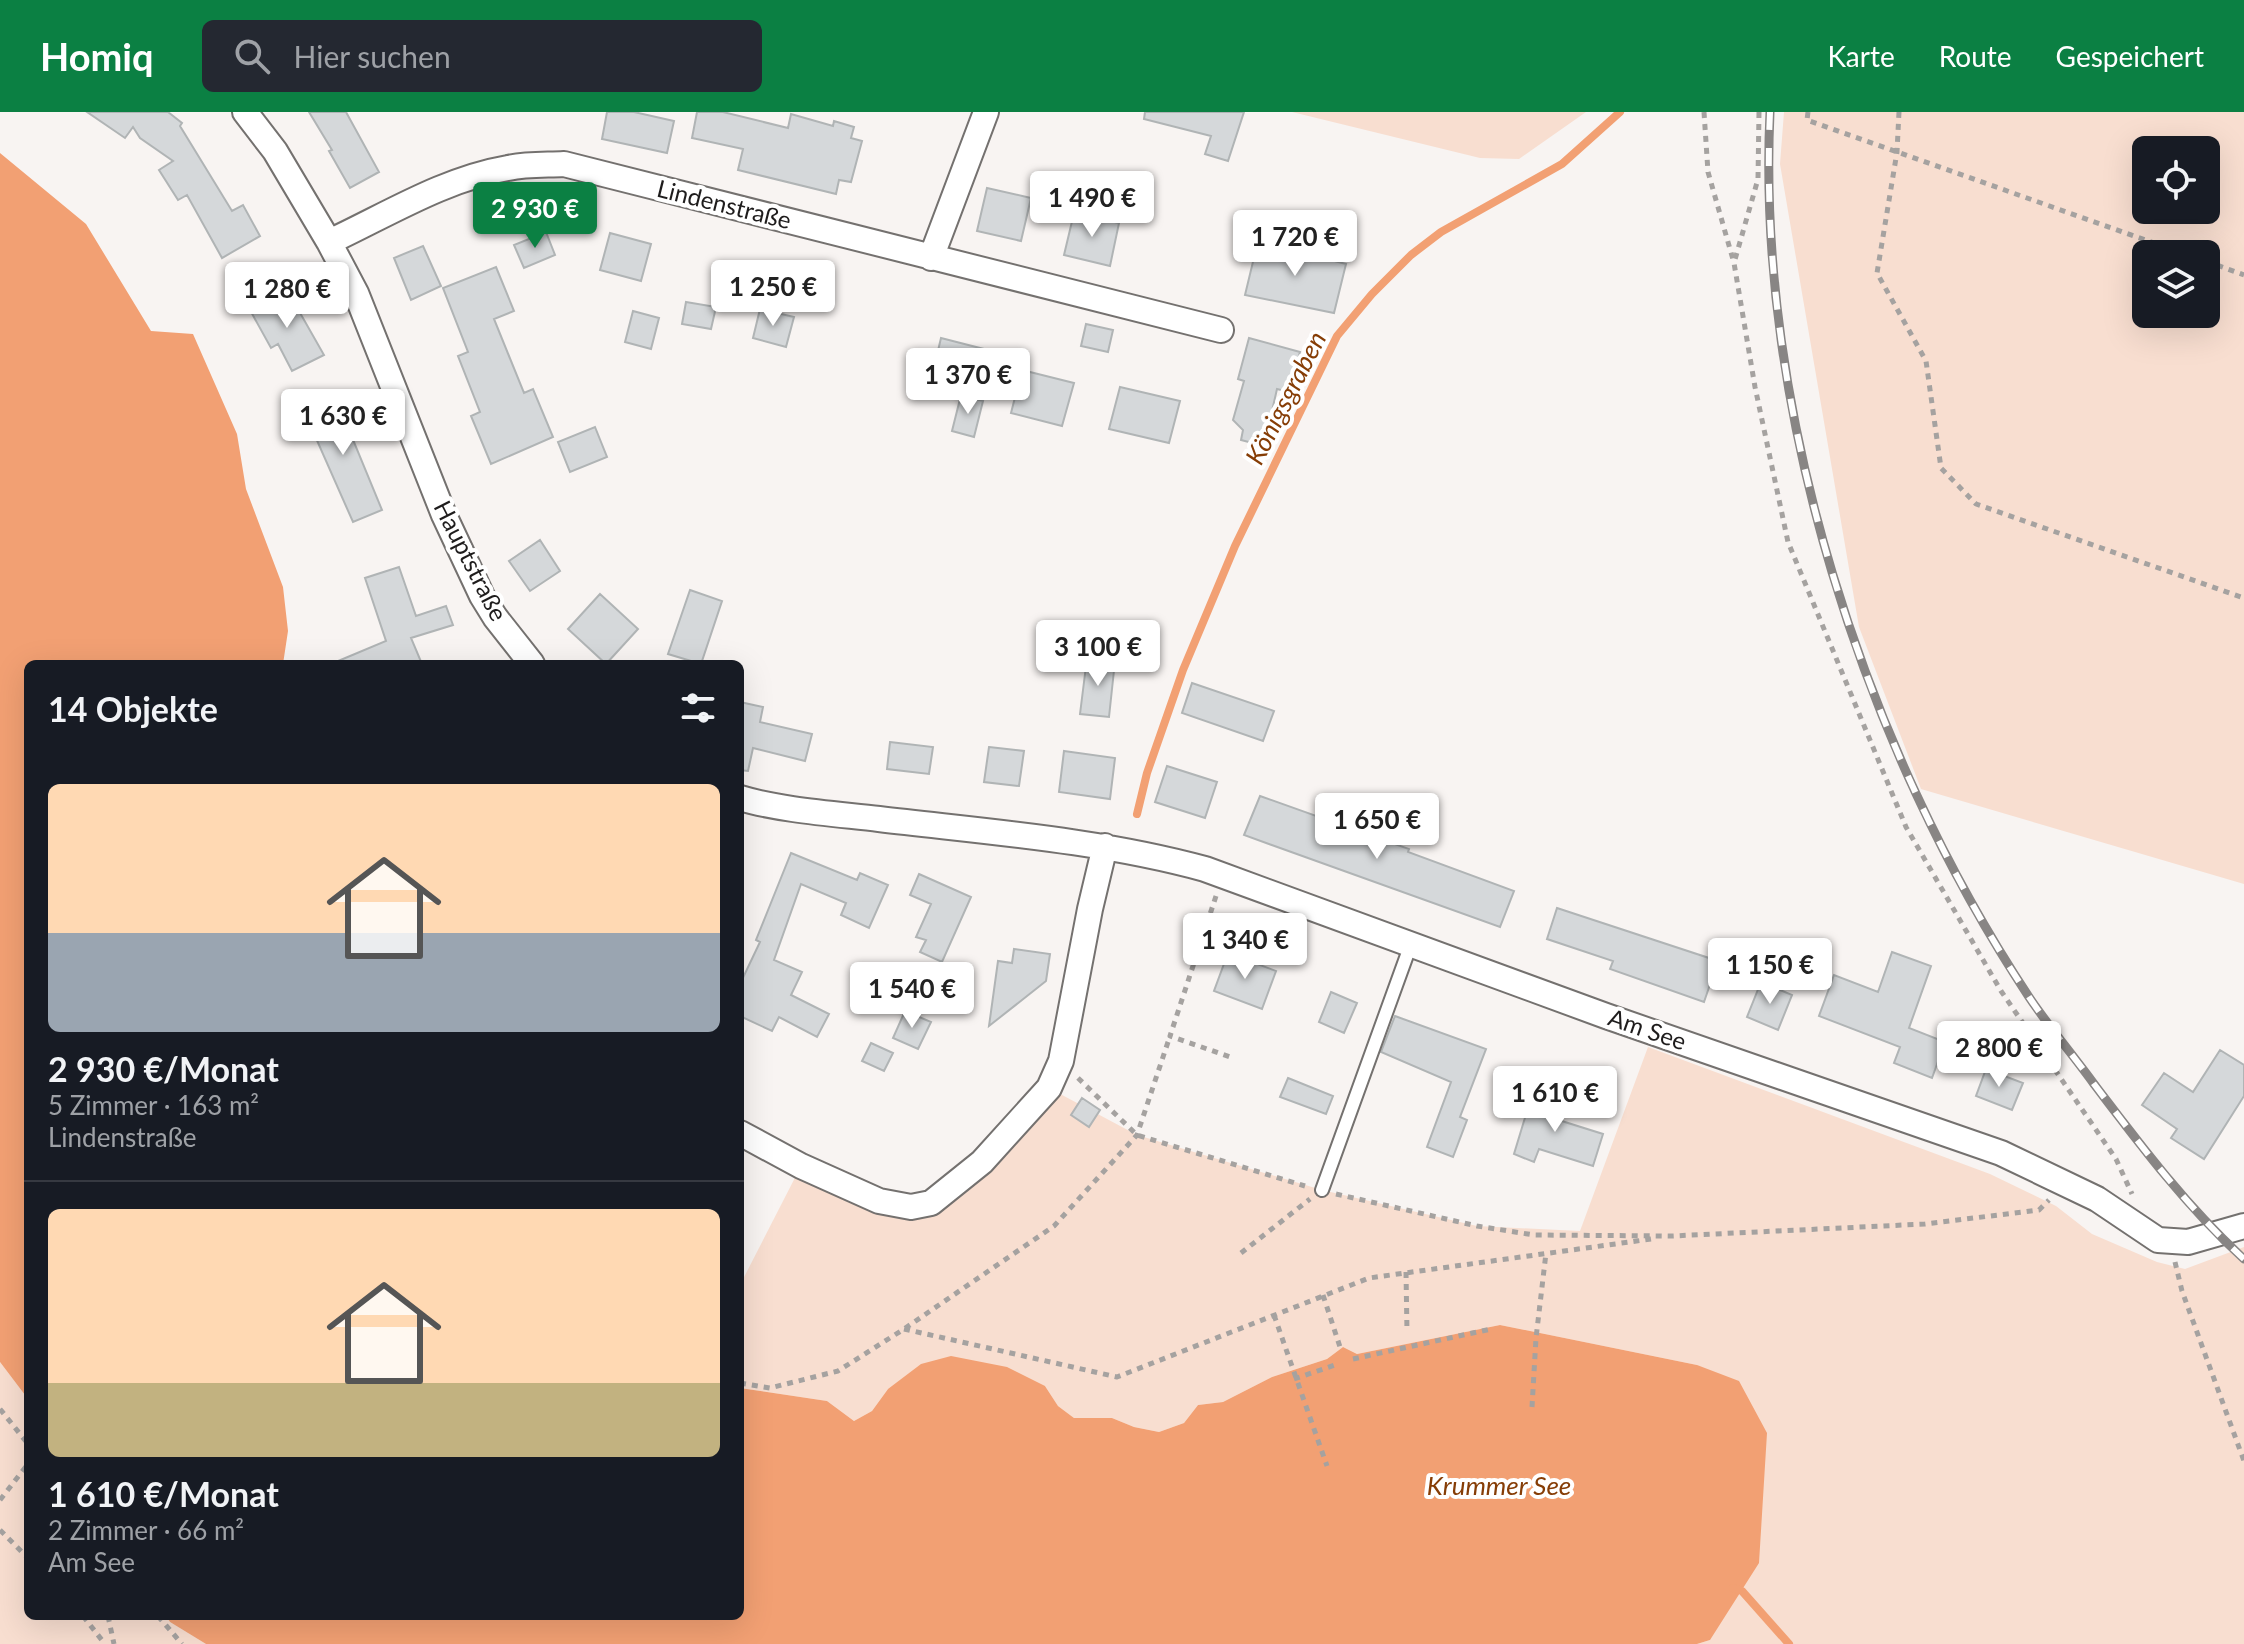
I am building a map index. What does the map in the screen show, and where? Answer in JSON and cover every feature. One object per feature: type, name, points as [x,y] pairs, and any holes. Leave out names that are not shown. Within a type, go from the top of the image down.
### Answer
[{"type":"street","name":"Hauptstraße","points":[[245,112],[275,151],[356,293],[444,515],[482,596],[529,660]]},
{"type":"street","points":[[931,258],[986,112]]},
{"type":"street","name":"Lindenstraße","points":[[329,242],[468,178],[509,167],[564,164],[1221,330]]},
{"type":"street","points":[[744,799],[856,817],[1105,846],[1061,1061],[1049,1088],[982,1162],[931,1203],[911,1207],[879,1201],[801,1166],[744,1135]]},
{"type":"street","name":"Am See","points":[[1105,846],[1156,856],[1222,876],[1606,1016],[2001,1153],[2097,1199],[2158,1240],[2176,1241]]},
{"type":"street","points":[[2176,1241],[2188,1242],[2244,1226],[2244,1202]]},
{"type":"lane","points":[[1322,1190],[1411,944]]},
{"type":"path","points":[[1704,112],[1708,172],[1734,263],[1755,387],[1788,542],[1906,827],[2001,991],[2116,1159]]},
{"type":"path","points":[[1734,263],[1758,179],[1759,112]]},
{"type":"path","points":[[1808,112],[1807,120],[2145,240]]},
{"type":"path","points":[[1899,112],[1897,152],[1877,273],[1926,361],[1941,468],[1976,504],[2244,598]]},
{"type":"path","points":[[2220,266],[2244,275]]},
{"type":"path","points":[[744,1384],[770,1388],[838,1371],[1054,1226],[1137,1135],[1222,876]]},
{"type":"path","points":[[1170,1036],[1233,1058]]},
{"type":"path","points":[[1061,1061],[1137,1135],[1322,1190],[1477,1226],[1534,1235],[1672,1236],[1925,1224],[2039,1210],[2048,1201]]},
{"type":"path","points":[[1241,1253],[1322,1190]]},
{"type":"path","points":[[904,1329],[1117,1377],[1369,1278],[1672,1236]]},
{"type":"path","points":[[2176,1241],[2176,1272],[2244,1461]]},
{"type":"path","points":[[1532,1407],[1546,1253]]},
{"type":"path","points":[[1406,1272],[1407,1332]]},
{"type":"path","points":[[1323,1295],[1340,1347]]},
{"type":"path","points":[[1274,1315],[1327,1466]]},
{"type":"path","points":[[1353,1359],[1491,1329]]},
{"type":"path","points":[[1294,1379],[1335,1365]]},
{"type":"path","points":[[0,1409],[24,1439]]},
{"type":"path","points":[[0,1500],[24,1469]]},
{"type":"path","points":[[0,1530],[24,1554]]},
{"type":"path","points":[[86,1620],[105,1644]]},
{"type":"path","points":[[109,1620],[114,1644]]},
{"type":"path","points":[[161,1620],[182,1644]]},
{"type":"shaded area","points":[[1292,112],[1586,112],[1519,159],[1480,158]]},
{"type":"shaded area","points":[[1784,112],[2244,112],[2244,884],[1921,789],[1859,627],[1780,164]]},
{"type":"shaded area","points":[[1648,1047],[1990,1174],[2056,1206],[2092,1234],[2157,1262],[2185,1269],[2244,1247],[2244,1644],[1697,1644],[1710,1640],[1697,1365],[1500,1325],[1357,1354],[1343,1347],[1327,1359],[1272,1377],[1223,1402],[1198,1405],[1184,1423],[1159,1432],[1112,1418],[1074,1418],[1058,1406],[1045,1386],[888,1389],[872,1411],[854,1421],[827,1401],[744,1389],[744,1277],[801,1166],[931,1203],[1049,1088],[1137,1135],[1322,1190],[1477,1226],[1580,1231]]},
{"type":"shaded area","points":[[0,1362],[24,1394],[24,1620],[169,1620],[206,1644],[0,1644]]},
{"type":"water","points":[[0,153],[86,224],[151,331],[193,334],[237,434],[246,489],[283,587],[288,631],[284,660],[24,660],[24,1394],[0,1362]]},
{"type":"water","name":"Krummer See","points":[[1500,1325],[1697,1365],[1739,1381],[1767,1433],[1759,1563],[1710,1640],[1697,1644],[206,1644],[169,1620],[744,1620],[744,1389],[827,1401],[854,1421],[872,1411],[888,1389],[921,1364],[951,1356],[1007,1367],[1045,1386],[1058,1406],[1074,1418],[1112,1418],[1159,1432],[1184,1423],[1198,1405],[1223,1402],[1272,1377],[1327,1359],[1343,1347],[1357,1354]]},
{"type":"building","points":[[87,112],[168,112],[182,123],[180,126],[232,211],[243,205],[260,236],[222,258],[187,195],[178,200],[159,170],[173,161],[140,138],[133,127],[125,138]]},
{"type":"building","points":[[309,112],[346,112],[379,172],[350,188]]},
{"type":"building","points":[[607,112],[634,112],[674,121],[667,153],[602,139]]},
{"type":"building","points":[[697,112],[723,112],[788,128],[791,114],[833,126],[834,121],[854,127],[851,138],[862,141],[851,182],[839,180],[836,194],[738,170],[743,149],[692,138]]},
{"type":"building","points":[[1145,112],[1244,112],[1228,161],[1205,154],[1211,136],[1144,119]]},
{"type":"building","points":[[987,188],[1031,198],[1021,241],[977,231]]},
{"type":"building","points":[[1074,213],[1119,223],[1110,266],[1064,255]]},
{"type":"building","points":[[546,232],[555,255],[524,268],[514,245]]},
{"type":"building","points":[[610,233],[651,244],[641,281],[600,270]]},
{"type":"building","points":[[1258,241],[1346,264],[1334,313],[1245,295]]},
{"type":"building","points":[[423,246],[441,286],[411,300],[394,258]]},
{"type":"building","points":[[496,267],[514,311],[494,319],[524,393],[533,389],[553,437],[491,464],[471,416],[480,412],[458,356],[468,352],[443,288]]},
{"type":"building","points":[[287,290],[324,355],[292,371],[278,344],[271,348],[250,310]]},
{"type":"building","points":[[686,302],[716,307],[711,329],[682,324]]},
{"type":"building","points":[[760,309],[794,317],[786,347],[753,338]]},
{"type":"building","points":[[633,311],[659,318],[651,349],[625,342]]},
{"type":"building","points":[[1086,324],[1113,330],[1108,352],[1081,346]]},
{"type":"building","points":[[941,338],[984,349],[973,391],[931,380]]},
{"type":"building","points":[[1249,338],[1300,352],[1289,392],[1277,389],[1264,446],[1241,440],[1243,430],[1233,420],[1244,381],[1238,379]]},
{"type":"building","points":[[1022,370],[1074,383],[1062,426],[1011,413]]},
{"type":"building","points":[[1120,387],[1180,401],[1169,443],[1109,429]]},
{"type":"building","points":[[961,395],[983,401],[974,437],[952,431]]},
{"type":"building","points":[[341,396],[356,432],[351,435],[382,510],[353,522],[304,411]]},
{"type":"building","points":[[595,427],[607,457],[570,472],[558,442]]},
{"type":"building","points":[[540,540],[560,571],[530,591],[509,561]]},
{"type":"building","points":[[399,567],[416,616],[446,606],[453,625],[411,638],[420,660],[341,660],[386,641],[365,578]]},
{"type":"building","points":[[690,590],[722,601],[702,660],[688,660],[668,654]]},
{"type":"building","points":[[600,594],[638,629],[610,660],[602,660],[568,629]]},
{"type":"building","points":[[1087,658],[1115,661],[1109,717],[1080,714]]},
{"type":"building","points":[[1192,683],[1274,711],[1263,741],[1182,713]]},
{"type":"building","points":[[744,703],[763,707],[760,722],[812,734],[805,761],[753,748],[748,771],[744,770]]},
{"type":"building","points":[[890,742],[933,747],[929,774],[887,769]]},
{"type":"building","points":[[989,747],[1024,751],[1019,786],[984,782]]},
{"type":"building","points":[[1064,751],[1115,758],[1110,799],[1059,792]]},
{"type":"building","points":[[1167,766],[1217,782],[1205,818],[1155,802]]},
{"type":"building","points":[[1260,796],[1409,849],[1408,852],[1514,891],[1500,927],[1244,835]]},
{"type":"building","points":[[791,853],[857,880],[860,873],[888,885],[869,928],[841,915],[846,903],[801,884],[774,960],[802,972],[791,995],[829,1014],[817,1037],[779,1017],[772,1031],[744,1018],[744,976],[760,942],[756,940]]},
{"type":"building","points":[[919,874],[971,897],[942,962],[920,952],[926,940],[916,937],[931,904],[910,895]]},
{"type":"building","points":[[1557,908],[1718,961],[1704,1002],[1610,969],[1613,961],[1547,939]]},
{"type":"building","points":[[1014,949],[1050,954],[1046,981],[989,1026],[998,961],[1012,963]]},
{"type":"building","points":[[1892,952],[1931,966],[1909,1028],[1945,1042],[1932,1078],[1894,1063],[1900,1047],[1819,1016],[1834,975],[1878,992]]},
{"type":"building","points":[[1228,953],[1276,971],[1262,1009],[1214,991]]},
{"type":"building","points":[[1761,982],[1792,995],[1778,1030],[1747,1017]]},
{"type":"building","points":[[1331,992],[1357,1003],[1344,1033],[1319,1022]]},
{"type":"building","points":[[905,1011],[931,1022],[918,1049],[893,1038]]},
{"type":"building","points":[[1395,1016],[1486,1049],[1460,1117],[1467,1120],[1453,1157],[1427,1147],[1451,1082],[1381,1052]]},
{"type":"building","points":[[871,1043],[893,1053],[884,1071],[862,1061]]},
{"type":"building","points":[[2220,1050],[2244,1065],[2244,1096],[2204,1159],[2171,1138],[2177,1129],[2142,1105],[2164,1073],[2193,1092]]},
{"type":"building","points":[[1986,1069],[2023,1083],[2012,1110],[1976,1096]]},
{"type":"building","points":[[1288,1078],[1333,1096],[1326,1114],[1280,1097]]},
{"type":"building","points":[[1534,1088],[1556,1095],[1549,1117],[1603,1134],[1593,1166],[1539,1149],[1534,1162],[1514,1154]]},
{"type":"building","points":[[1082,1098],[1100,1110],[1089,1127],[1071,1115]]},
{"type":"waterway","name":"Königsgraben","points":[[1137,814],[1147,773],[1183,670],[1235,546],[1337,336],[1372,294],[1411,255],[1441,232],[1562,164],[1620,112]]},
{"type":"waterway","points":[[1733,1588],[1742,1591],[1789,1644]]},
{"type":"railway","points":[[1770,112],[1770,226],[1781,341],[1802,458],[1832,573],[1871,686],[1917,796],[1970,900],[2029,997],[2165,1175],[2244,1259]]}]
